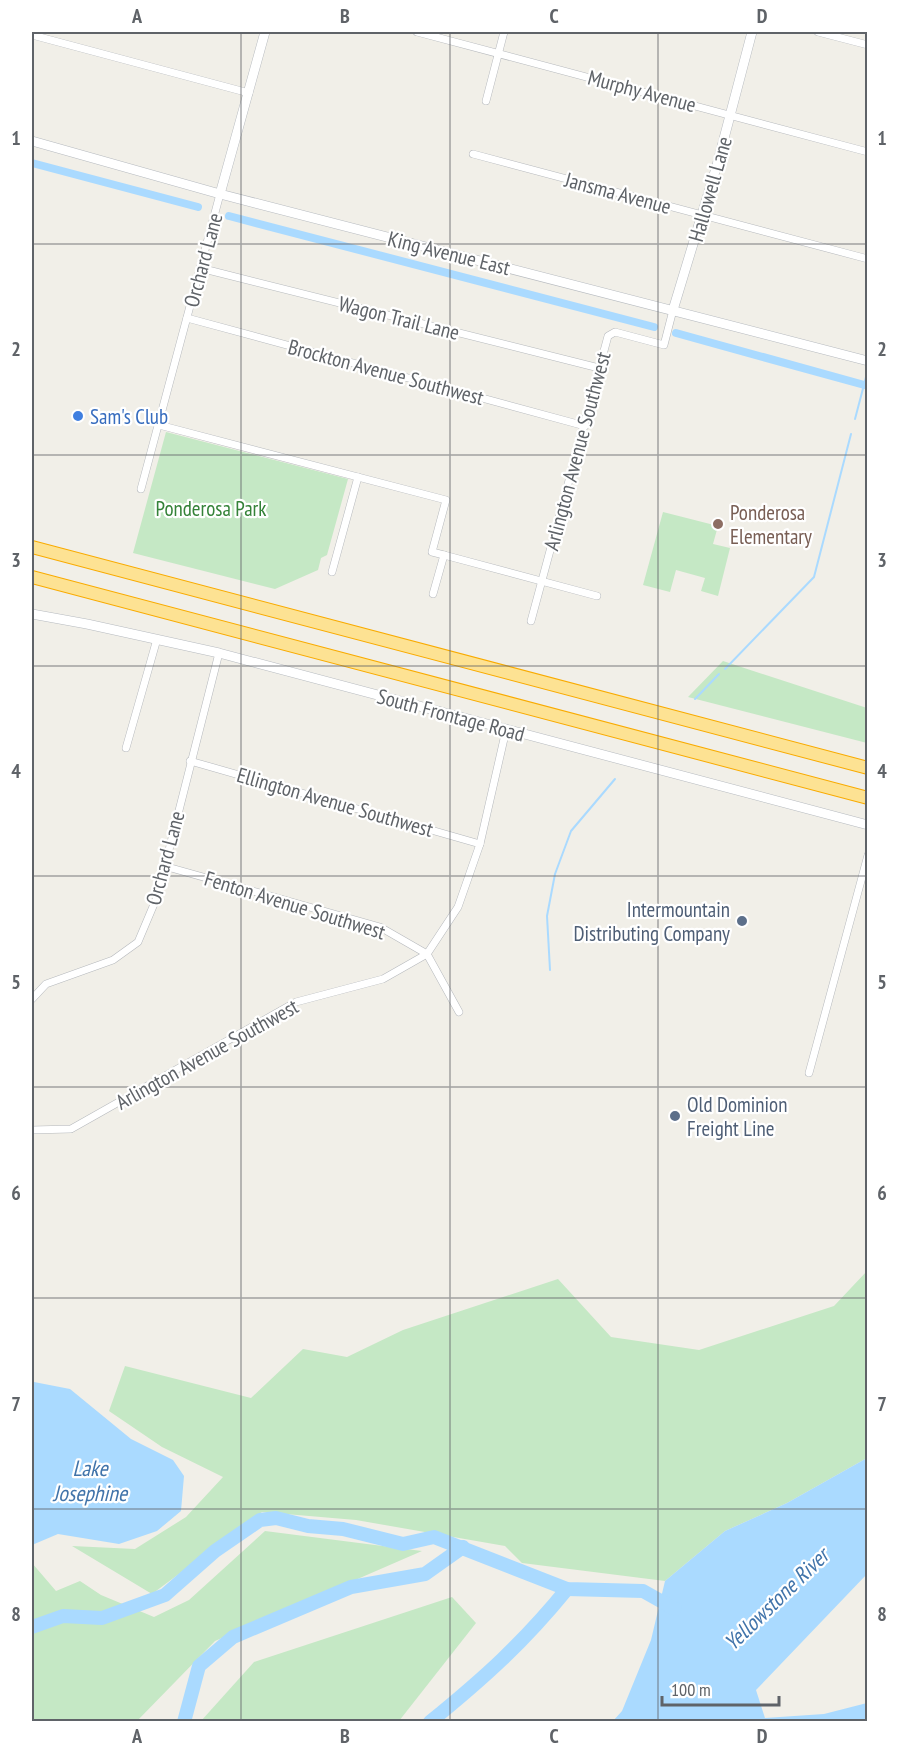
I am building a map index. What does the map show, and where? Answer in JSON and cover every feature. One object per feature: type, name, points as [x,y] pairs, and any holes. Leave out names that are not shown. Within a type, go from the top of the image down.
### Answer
[{"type":"highway","points":[[32,547],[867,768]]},
{"type":"highway","points":[[32,577],[867,798]]},
{"type":"main road","name":"Orchard Lane","points":[[220,194],[265,32]]},
{"type":"main road","name":"Hallowell Lane","points":[[673,310],[731,114],[752,32]]},
{"type":"main road","name":"King Avenue East","points":[[32,141],[220,194],[867,361]]},
{"type":"main road","name":"South Frontage Road","points":[[32,614],[219,653],[867,825]]},
{"type":"street","name":"Murphy Avenue","points":[[417,32],[867,152]]},
{"type":"street","points":[[486,101],[504,32]]},
{"type":"street","points":[[818,32],[867,45]]},
{"type":"street","points":[[32,35],[249,93]]},
{"type":"street","name":"Jansma Avenue","points":[[473,154],[867,260]]},
{"type":"street","name":"Orchard Lane","points":[[141,489],[220,194]]},
{"type":"street","name":"Wagon Trail Lane","points":[[200,268],[599,368]]},
{"type":"street","name":"Hallowell Lane","points":[[664,345],[673,310]]},
{"type":"street","name":"Brockton Avenue Southwest","points":[[187,318],[585,426]]},
{"type":"street","name":"Arlington Avenue Southwest","points":[[531,621],[608,336],[615,332],[664,345]]},
{"type":"street","points":[[159,425],[446,500],[432,552],[597,596]]},
{"type":"street","points":[[332,572],[358,477]]},
{"type":"street","points":[[433,594],[444,555]]},
{"type":"street","points":[[126,748],[157,639]]},
{"type":"street","name":"Orchard Lane","points":[[32,999],[46,984],[112,960],[138,942],[157,897],[219,653]]},
{"type":"street","name":"Arlington Avenue Southwest","points":[[32,1130],[71,1129],[296,1002],[383,979],[427,954],[458,907],[480,844],[506,730]]},
{"type":"street","name":"Ellington Avenue Southwest","points":[[190,761],[480,844]]},
{"type":"street","points":[[809,1073],[867,855]]},
{"type":"street","name":"Fenton Avenue Southwest","points":[[164,866],[380,927],[427,954]]},
{"type":"street","points":[[427,954],[459,1012]]},
{"type":"green space","name":"Ponderosa Park","points":[[166,432],[348,479],[327,555],[321,558],[318,570],[275,589],[133,553]]},
{"type":"green space","points":[[663,512],[718,526],[713,544],[730,548],[718,596],[701,591],[705,578],[676,570],[670,592],[643,585]]},
{"type":"green space","points":[[723,661],[867,708],[867,743],[688,697]]},
{"type":"green space","points":[[867,1271],[867,1458],[787,1503],[725,1531],[665,1581],[522,1563],[505,1546],[356,1520],[262,1512],[152,1594],[72,1546],[135,1549],[186,1517],[223,1477],[162,1447],[109,1411],[125,1366],[251,1398],[303,1349],[347,1357],[403,1330],[558,1279],[611,1337],[699,1350],[834,1306]]},
{"type":"green space","points":[[265,1531],[422,1551],[215,1641],[137,1721],[32,1721],[32,1563],[56,1591],[80,1581],[101,1595],[154,1617],[189,1600]]},
{"type":"green space","points":[[452,1597],[476,1623],[399,1721],[201,1721],[254,1662]]},
{"type":"water","name":"Lake Josephine","points":[[32,1383],[70,1389],[131,1439],[173,1460],[184,1476],[181,1511],[157,1531],[119,1544],[58,1534],[32,1545]]},
{"type":"water","name":"Yellowstone River","points":[[867,1458],[867,1574],[756,1690],[765,1718],[824,1714],[867,1703],[867,1721],[613,1721],[622,1711],[651,1640],[665,1581],[725,1531],[787,1503]]},
{"type":"waterway","points":[[32,163],[198,207]]},
{"type":"waterway","points":[[229,216],[654,327]]},
{"type":"waterway","points":[[676,333],[868,386]]},
{"type":"waterway","points":[[855,419],[866,377]]},
{"type":"waterway","points":[[725,669],[814,577],[851,434]]},
{"type":"waterway","points":[[695,699],[719,674]]},
{"type":"waterway","points":[[550,970],[547,916],[555,874],[571,831],[615,779]]},
{"type":"waterway","points":[[32,1627],[63,1616],[102,1618],[165,1595],[215,1551],[260,1520],[276,1518],[308,1526],[343,1529],[403,1544],[434,1537],[567,1589],[643,1591],[675,1609]]},
{"type":"waterway","points":[[184,1722],[199,1666],[233,1637],[351,1587],[425,1574],[463,1547]]},
{"type":"waterway","points":[[430,1722],[502,1659],[567,1589]]},
{"type":"place","name":"Sam's Club","points":[[78,416]]},
{"type":"place","name":"Ponderosa Elementary","points":[[718,524]]},
{"type":"place","name":"Intermountain Distributing Company","points":[[742,921]]},
{"type":"place","name":"Old Dominion Freight Line","points":[[675,1116]]}]
